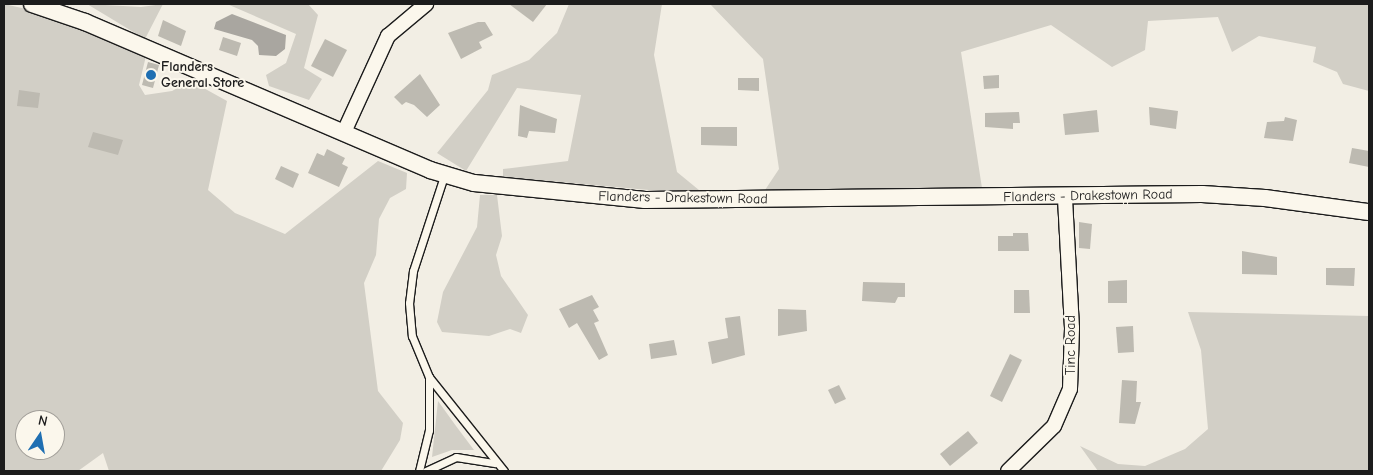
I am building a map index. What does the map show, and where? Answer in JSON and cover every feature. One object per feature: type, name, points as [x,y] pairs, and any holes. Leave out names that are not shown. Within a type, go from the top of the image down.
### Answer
[{"type":"street","name":"Flanders - Drakestown Road","points":[[32,4],[51,6],[444,176],[495,186],[645,200],[1225,195],[1369,212]]},
{"type":"street","points":[[344,132],[388,36],[426,4]]},
{"type":"street","name":"Tinc Road","points":[[1008,471],[1054,426],[1070,388],[1072,328],[1065,197]]},
{"type":"lane","points":[[444,176],[418,248],[409,303],[413,342],[429,377],[504,471]]},
{"type":"lane","points":[[419,471],[429,430],[429,377]]},
{"type":"lane","points":[[426,471],[456,457],[497,464]]},
{"type":"shaded area","points":[[4,4],[57,16],[146,56],[139,85],[145,95],[172,91],[191,81],[227,101],[208,190],[235,213],[285,234],[378,161],[407,173],[406,189],[390,198],[379,219],[376,255],[364,283],[378,391],[403,423],[400,440],[381,471],[109,471],[103,453],[78,471],[5,471]]},
{"type":"shaded area","points":[[87,4],[141,7],[163,4],[145,39]]},
{"type":"shaded area","points":[[227,4],[308,4],[318,15],[304,68],[322,79],[309,100],[269,86],[266,75],[286,63],[296,34]]},
{"type":"shaded area","points":[[569,4],[662,4],[654,55],[677,172],[705,195],[503,177],[503,169],[568,161],[581,95],[517,88],[466,171],[437,153],[488,90],[492,75],[529,60],[557,33]]},
{"type":"shaded area","points":[[710,4],[1369,4],[1369,91],[1343,84],[1337,72],[1313,62],[1316,47],[1259,36],[1232,52],[1218,17],[1148,21],[1145,50],[1112,67],[1051,25],[961,52],[982,188],[763,193],[779,169],[763,59]]},
{"type":"shaded area","points":[[232,14],[286,35],[285,49],[276,56],[259,55],[258,46],[252,40],[214,29],[216,22]]},
{"type":"shaded area","points":[[480,195],[497,195],[502,236],[496,255],[501,276],[528,315],[521,333],[510,329],[489,336],[442,332],[437,322],[443,292],[477,227]]},
{"type":"shaded area","points":[[1188,312],[1369,316],[1369,471],[1098,471],[1080,446],[1118,464],[1145,466],[1185,449],[1208,429],[1201,350]]},
{"type":"shaded area","points":[[438,401],[474,450],[452,450],[432,457]]},
{"type":"building","points":[[509,4],[547,4],[533,22]]},
{"type":"building","points":[[163,20],[186,31],[181,46],[158,36]]},
{"type":"building","points":[[478,22],[485,22],[493,35],[479,42],[482,48],[461,59],[448,33]]},
{"type":"building","points":[[223,37],[241,43],[237,56],[219,50]]},
{"type":"building","points":[[325,39],[347,50],[333,77],[311,66]]},
{"type":"building","name":"Flanders General Store","points":[[148,62],[159,65],[153,88],[142,85]]},
{"type":"building","points":[[420,74],[440,105],[427,117],[414,105],[406,102],[402,105],[394,97]]},
{"type":"building","points":[[999,75],[999,88],[984,89],[983,76]]},
{"type":"building","points":[[738,78],[759,78],[759,91],[738,90]]},
{"type":"building","points":[[19,90],[40,93],[38,108],[17,106]]},
{"type":"building","points":[[520,105],[557,119],[555,133],[529,131],[527,138],[518,136]]},
{"type":"building","points":[[1149,107],[1178,111],[1176,129],[1150,125]]},
{"type":"building","points":[[1097,110],[1099,132],[1065,135],[1063,114]]},
{"type":"building","points":[[1019,112],[1020,123],[1013,123],[1013,129],[985,127],[985,113]]},
{"type":"building","points":[[1285,117],[1297,120],[1293,141],[1264,138],[1267,122],[1284,121]]},
{"type":"building","points":[[701,127],[737,127],[737,146],[701,145]]},
{"type":"building","points":[[93,132],[123,140],[118,155],[88,147]]},
{"type":"building","points":[[1352,148],[1369,151],[1369,167],[1349,163]]},
{"type":"building","points":[[327,149],[345,158],[342,164],[348,167],[339,187],[308,173],[317,153],[324,156]]},
{"type":"building","points":[[281,166],[299,174],[293,188],[275,179]]},
{"type":"building","points":[[1079,222],[1092,224],[1090,249],[1079,248]]},
{"type":"building","points":[[1013,233],[1028,233],[1029,251],[998,251],[998,236],[1013,236]]},
{"type":"building","points":[[1242,251],[1277,257],[1277,275],[1242,274]]},
{"type":"building","points":[[1326,268],[1355,268],[1354,286],[1326,285]]},
{"type":"building","points":[[1127,280],[1127,303],[1108,303],[1108,281]]},
{"type":"building","points":[[863,282],[905,283],[905,297],[898,297],[895,303],[862,301]]},
{"type":"building","points":[[1014,290],[1029,290],[1030,313],[1014,313]]},
{"type":"building","points":[[592,295],[599,307],[593,310],[599,321],[594,323],[608,355],[599,360],[577,323],[569,328],[559,309]]},
{"type":"building","points":[[778,309],[806,310],[807,331],[778,336]]},
{"type":"building","points":[[740,316],[745,355],[712,364],[708,342],[728,338],[725,318]]},
{"type":"building","points":[[1133,326],[1134,352],[1118,353],[1116,327]]},
{"type":"building","points":[[674,340],[677,355],[651,359],[649,344]]},
{"type":"building","points":[[1010,354],[1022,360],[1002,402],[990,396]]},
{"type":"building","points":[[1122,380],[1137,381],[1136,402],[1141,402],[1135,424],[1119,423]]},
{"type":"building","points":[[839,385],[846,399],[835,404],[828,390]]},
{"type":"building","points":[[968,431],[978,443],[950,466],[940,454]]},
{"type":"place","name":"Flanders General Store","points":[[151,75]]}]
